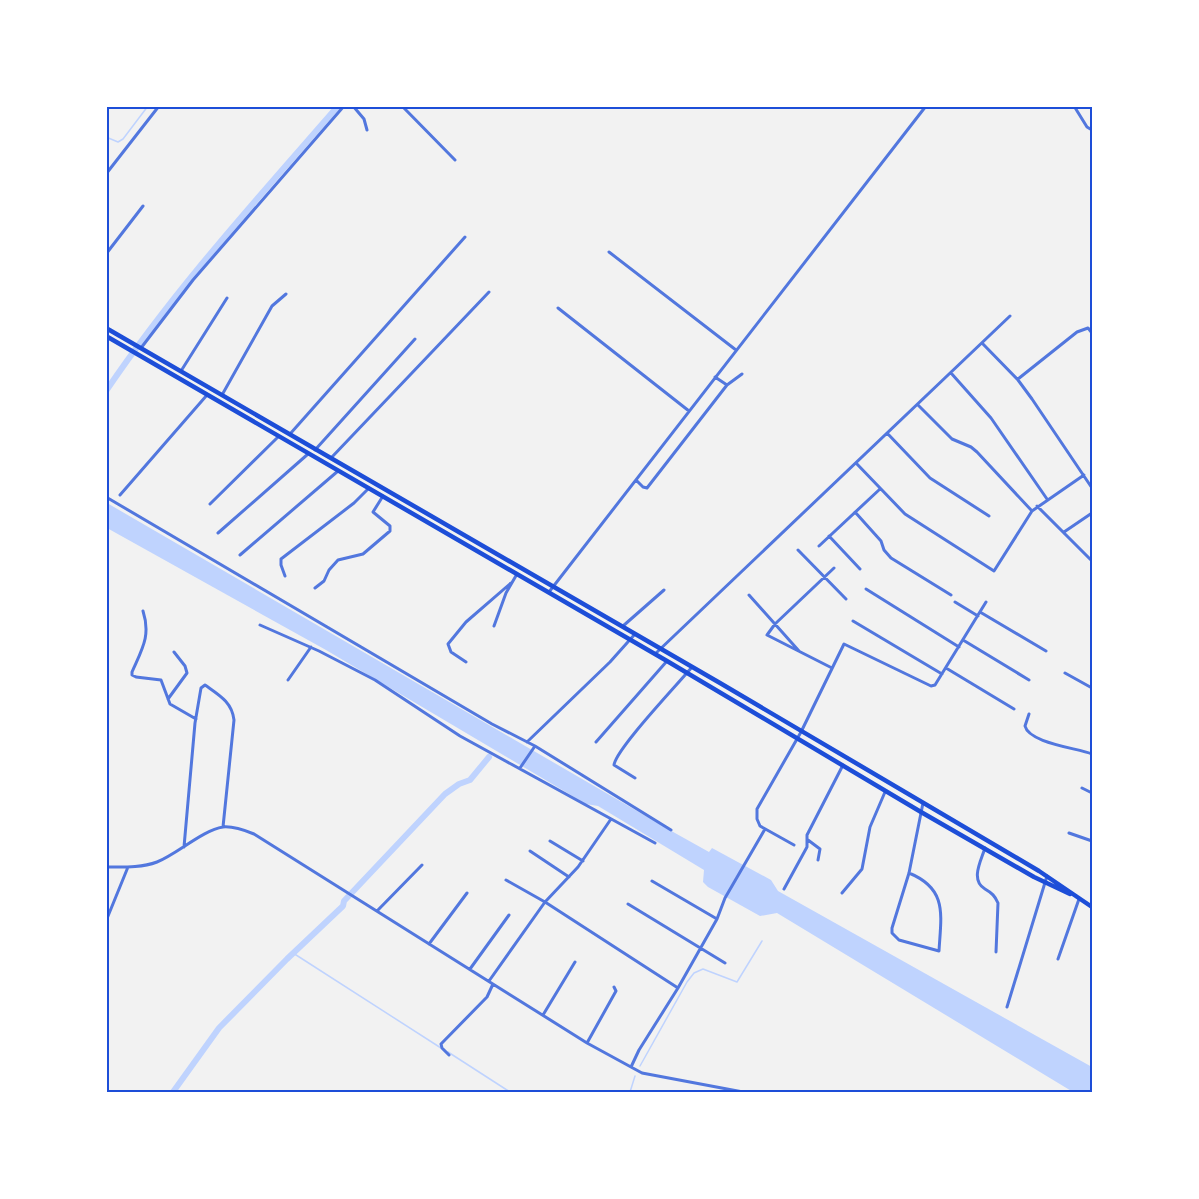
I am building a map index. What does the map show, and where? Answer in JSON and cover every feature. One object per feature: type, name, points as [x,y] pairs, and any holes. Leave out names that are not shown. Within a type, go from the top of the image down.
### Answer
[{"type":"main road","points":[[106,328],[660,648],[1047,876],[1092,907]]},
{"type":"main road","points":[[106,336],[656,654],[921,812],[1044,882],[1072,894]]},
{"type":"street","points":[[106,174],[159,106]]},
{"type":"street","points":[[141,348],[193,280],[344,106]]},
{"type":"street","points":[[353,106],[364,119],[367,130]]},
{"type":"street","points":[[402,106],[455,160]]},
{"type":"street","points":[[549,592],[926,106]]},
{"type":"street","points":[[1074,106],[1087,127],[1092,130]]},
{"type":"street","points":[[106,254],[143,206]]},
{"type":"street","points":[[290,434],[465,237]]},
{"type":"street","points":[[609,252],[737,350]]},
{"type":"street","points":[[331,458],[489,292]]},
{"type":"street","points":[[222,394],[272,306],[286,294]]},
{"type":"street","points":[[181,371],[227,298]]},
{"type":"street","points":[[558,308],[689,411]]},
{"type":"street","points":[[656,654],[1010,316]]},
{"type":"street","points":[[1018,380],[1077,332],[1088,328],[1092,333]]},
{"type":"street","points":[[219,533],[316,449],[415,339]]},
{"type":"street","points":[[982,343],[1018,380],[1092,488]]},
{"type":"street","points":[[951,372],[991,418],[1047,499]]},
{"type":"street","points":[[636,480],[647,488],[726,385],[742,374]]},
{"type":"street","points":[[715,378],[726,385]]},
{"type":"street","points":[[120,495],[207,394]]},
{"type":"street","points":[[918,404],[952,439],[977,452],[1032,511]]},
{"type":"street","points":[[887,433],[930,478],[989,516]]},
{"type":"street","points":[[210,504],[278,437]]},
{"type":"street","points":[[856,463],[912,519],[994,571],[1032,511],[1084,475]]},
{"type":"street","points":[[240,555],[339,470]]},
{"type":"street","points":[[285,576],[280,565],[281,559],[354,503],[369,488]]},
{"type":"street","points":[[819,546],[880,489]]},
{"type":"street","points":[[315,588],[324,581],[329,570],[338,560],[363,554],[390,531],[390,526],[373,512],[383,496]]},
{"type":"street","points":[[106,497],[482,718],[527,742],[671,830]]},
{"type":"street","points":[[1037,506],[1092,561]]},
{"type":"street","points":[[855,512],[881,541],[884,550],[891,558],[951,595]]},
{"type":"street","points":[[1064,532],[1092,513]]},
{"type":"street","points":[[830,536],[860,569]]},
{"type":"street","points":[[798,550],[846,599]]},
{"type":"street","points":[[832,668],[767,636],[775,624],[834,568]]},
{"type":"street","points":[[494,626],[517,573]]},
{"type":"street","points":[[466,662],[451,652],[448,644],[466,622],[511,583]]},
{"type":"street","points":[[867,589],[959,647]]},
{"type":"street","points":[[622,626],[664,590]]},
{"type":"street","points":[[748,595],[800,652]]},
{"type":"street","points":[[955,602],[1046,651]]},
{"type":"street","points":[[794,844],[760,826],[756,819],[757,809],[798,739],[844,644],[935,686],[986,602]]},
{"type":"street","points":[[143,611],[147,633],[132,675],[161,680],[173,708],[196,719]]},
{"type":"street","points":[[853,621],[942,674]]},
{"type":"street","points":[[260,624],[375,680],[445,726],[655,843]]},
{"type":"street","points":[[527,742],[610,662],[635,634]]},
{"type":"street","points":[[963,640],[1029,680]]},
{"type":"street","points":[[288,680],[311,647]]},
{"type":"street","points":[[168,699],[187,674],[185,666],[174,652]]},
{"type":"street","points":[[596,742],[667,661]]},
{"type":"street","points":[[635,778],[614,765],[614,762],[692,667]]},
{"type":"street","points":[[946,668],[1014,709]]},
{"type":"street","points":[[1065,673],[1092,688]]},
{"type":"street","points":[[184,847],[196,719],[201,688],[205,685],[228,702],[233,714],[223,827]]},
{"type":"street","points":[[1029,714],[1025,726],[1029,734],[1040,740],[1092,754]]},
{"type":"street","points":[[520,767],[534,748]]},
{"type":"street","points":[[784,889],[807,847],[806,839],[843,765]]},
{"type":"street","points":[[1082,789],[1092,794]]},
{"type":"street","points":[[842,893],[862,869],[870,827],[885,790]]},
{"type":"street","points":[[909,873],[931,887],[939,900],[939,951],[899,940],[892,933],[909,873],[923,803]]},
{"type":"street","points":[[489,981],[545,902],[582,861],[611,819]]},
{"type":"street","points":[[106,867],[156,863],[212,831],[223,827],[239,828],[254,834],[543,1015],[631,1067],[652,1076],[743,1092]]},
{"type":"street","points":[[631,1067],[701,948],[717,919],[725,898],[765,828]]},
{"type":"street","points":[[1070,833],[1092,842]]},
{"type":"street","points":[[806,839],[820,849],[818,860]]},
{"type":"street","points":[[550,841],[582,861]]},
{"type":"street","points":[[985,848],[977,881],[981,887],[995,897],[998,903],[996,952]]},
{"type":"street","points":[[530,851],[569,877]]},
{"type":"street","points":[[377,911],[422,865]]},
{"type":"street","points":[[106,921],[128,867]]},
{"type":"street","points":[[1007,1007],[1047,876]]},
{"type":"street","points":[[506,879],[678,988]]},
{"type":"street","points":[[652,881],[717,919]]},
{"type":"street","points":[[429,944],[467,893]]},
{"type":"street","points":[[1058,958],[1079,898]]},
{"type":"street","points":[[628,904],[725,963]]},
{"type":"street","points":[[470,969],[509,915]]},
{"type":"street","points":[[543,1015],[575,962]]},
{"type":"street","points":[[449,1055],[441,1044],[487,997],[493,984]]},
{"type":"street","points":[[587,1042],[616,991],[614,987]]},
{"type":"water","points":[[107,503],[675,833],[709,852],[712,848],[771,880],[778,891],[1092,1067],[1092,1092],[1073,1092],[777,913],[760,916],[708,887],[703,882],[704,870],[598,806],[586,804],[326,650],[107,528]]},
{"type":"waterway","points":[[106,137],[118,142],[123,139],[148,106]]},
{"type":"waterway","points":[[106,391],[132,353],[188,281],[338,106]]},
{"type":"waterway","points":[[173,1092],[219,1028],[343,906],[344,901],[445,794],[459,784],[470,780],[489,757]]},
{"type":"waterway","points":[[640,1066],[694,973],[703,969],[737,982],[762,941]]},
{"type":"waterway","points":[[293,953],[441,1048]]},
{"type":"waterway","points":[[448,1052],[510,1092]]},
{"type":"waterway","points":[[630,1092],[635,1076]]}]
